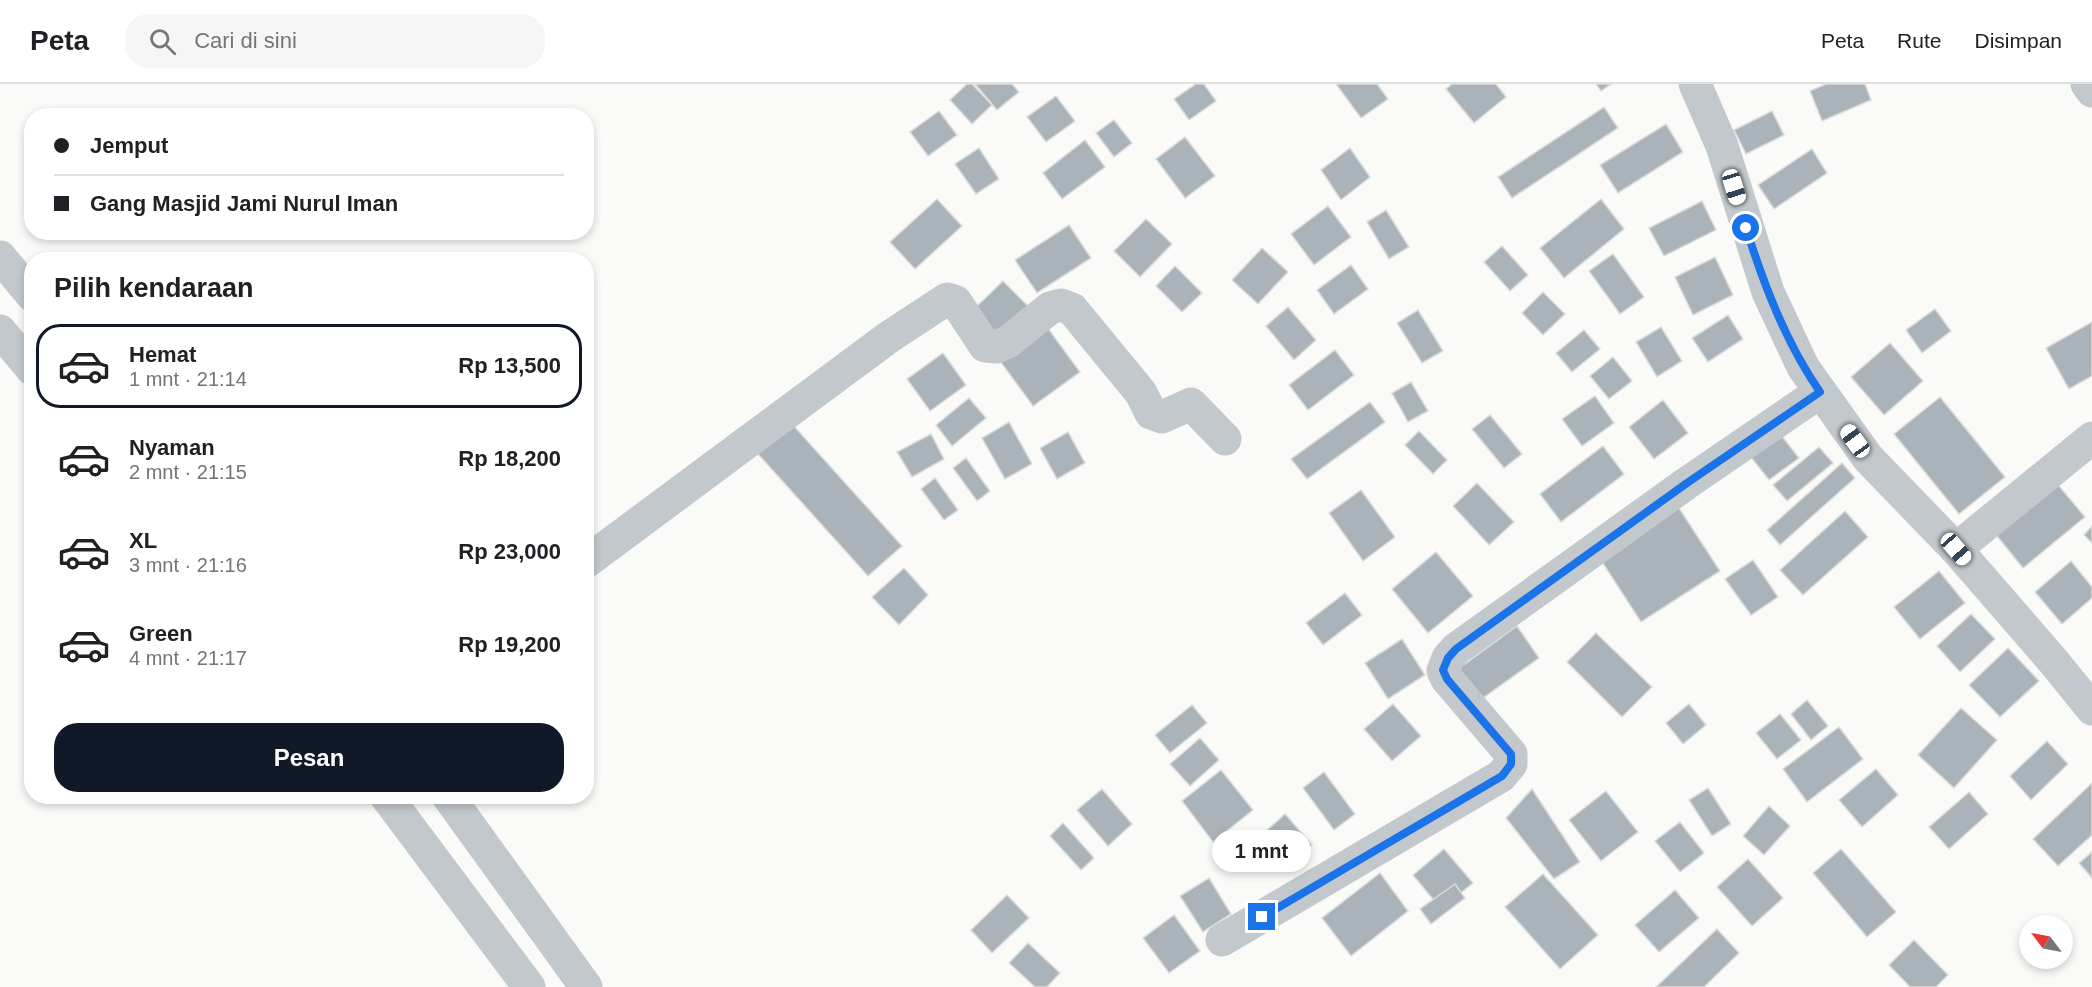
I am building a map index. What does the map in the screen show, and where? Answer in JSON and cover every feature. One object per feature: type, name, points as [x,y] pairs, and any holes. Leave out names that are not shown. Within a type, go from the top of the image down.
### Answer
[{"type":"street","points":[[1695,84],[1722,146],[1768,292],[1803,367],[1868,458],[1956,549],[2092,709]]},
{"type":"street","points":[[2087,84],[2092,91]]},
{"type":"street","points":[[0,257],[24,286]]},
{"type":"street","points":[[594,556],[889,336],[947,299],[956,302],[985,346],[996,347],[1008,342],[1050,308],[1061,305],[1072,309],[1141,393],[1151,413],[1162,417],[1191,404],[1225,439]]},
{"type":"street","points":[[0,331],[24,360]]},
{"type":"street","points":[[1222,940],[1502,776],[1511,764],[1511,754],[1447,679],[1443,670],[1448,658],[1456,649],[1687,483],[1820,392]]},
{"type":"street","points":[[1956,549],[2092,438]]},
{"type":"street","points":[[392,804],[530,987]]},
{"type":"street","points":[[454,804],[586,987]]},
{"type":"building","points":[[967,84],[972,84],[992,105],[972,124],[950,100]]},
{"type":"building","points":[[975,84],[1012,84],[1019,92],[997,110]]},
{"type":"building","points":[[1196,84],[1204,84],[1216,101],[1189,120],[1174,99]]},
{"type":"building","points":[[1336,84],[1377,84],[1388,99],[1361,118]]},
{"type":"building","points":[[1452,84],[1496,84],[1506,97],[1474,123],[1446,89]]},
{"type":"building","points":[[1596,84],[1611,84],[1601,91]]},
{"type":"building","points":[[1826,84],[1865,84],[1871,100],[1822,121],[1810,91]]},
{"type":"building","points":[[1056,96],[1075,121],[1046,142],[1027,117]]},
{"type":"building","points":[[1604,107],[1618,128],[1512,198],[1498,177]]},
{"type":"building","points":[[939,111],[957,135],[928,156],[910,132]]},
{"type":"building","points":[[1772,111],[1784,135],[1746,154],[1734,130]]},
{"type":"building","points":[[1114,120],[1132,143],[1114,157],[1096,133]]},
{"type":"building","points":[[1666,124],[1683,152],[1618,193],[1600,165]]},
{"type":"building","points":[[1185,137],[1215,176],[1185,198],[1156,159]]},
{"type":"building","points":[[1085,140],[1105,167],[1062,199],[1043,173]]},
{"type":"building","points":[[979,148],[999,179],[976,194],[955,164]]},
{"type":"building","points":[[1350,148],[1370,177],[1341,200],[1321,170]]},
{"type":"building","points":[[1812,149],[1827,173],[1774,209],[1758,185]]},
{"type":"building","points":[[937,199],[962,226],[915,269],[890,242]]},
{"type":"building","points":[[1601,199],[1624,229],[1564,278],[1540,248]]},
{"type":"building","points":[[1702,201],[1716,230],[1664,256],[1649,228]]},
{"type":"building","points":[[1328,206],[1351,237],[1314,265],[1291,234]]},
{"type":"building","points":[[1386,210],[1409,247],[1389,259],[1367,222]]},
{"type":"building","points":[[1146,219],[1172,244],[1140,277],[1114,251]]},
{"type":"building","points":[[1069,225],[1091,258],[1037,293],[1015,260]]},
{"type":"building","points":[[1502,246],[1528,275],[1510,291],[1484,262]]},
{"type":"building","points":[[1262,248],[1288,272],[1258,304],[1232,280]]},
{"type":"building","points":[[1613,254],[1644,297],[1620,314],[1589,271]]},
{"type":"building","points":[[1715,257],[1733,295],[1693,315],[1675,277]]},
{"type":"building","points":[[1351,265],[1368,289],[1334,314],[1317,290]]},
{"type":"building","points":[[1175,266],[1202,293],[1182,312],[1156,286]]},
{"type":"building","points":[[1003,281],[1028,306],[998,336],[973,310]]},
{"type":"building","points":[[1543,292],[1565,314],[1543,335],[1522,313]]},
{"type":"building","points":[[1288,307],[1316,340],[1294,360],[1266,326]]},
{"type":"building","points":[[1935,309],[1951,331],[1922,353],[1906,330]]},
{"type":"building","points":[[1418,310],[1443,351],[1422,363],[1397,323]]},
{"type":"building","points":[[1728,315],[1743,339],[1708,362],[1692,338]]},
{"type":"building","points":[[2092,322],[2092,376],[2069,389],[2046,348]]},
{"type":"building","points":[[1047,327],[1080,372],[1033,406],[1000,361]]},
{"type":"building","points":[[1661,327],[1682,361],[1657,377],[1636,342]]},
{"type":"building","points":[[1584,330],[1600,349],[1572,372],[1556,353]]},
{"type":"building","points":[[1890,343],[1923,381],[1884,415],[1851,377]]},
{"type":"building","points":[[1335,350],[1354,375],[1308,410],[1289,385]]},
{"type":"building","points":[[943,353],[966,385],[930,411],[907,379]]},
{"type":"building","points":[[1613,357],[1632,381],[1609,399],[1590,376]]},
{"type":"building","points":[[1411,382],[1428,411],[1408,422],[1392,393]]},
{"type":"building","points":[[1595,396],[1614,423],[1582,446],[1562,419]]},
{"type":"building","points":[[1940,397],[2005,477],[1959,514],[1894,434]]},
{"type":"building","points":[[969,398],[986,418],[952,446],[936,425]]},
{"type":"building","points":[[1663,400],[1688,433],[1654,459],[1629,427]]},
{"type":"building","points":[[1370,402],[1385,422],[1307,479],[1291,459]]},
{"type":"building","points":[[1490,415],[1522,454],[1504,468],[1472,429]]},
{"type":"building","points":[[1009,422],[1032,464],[1005,479],[982,438]]},
{"type":"building","points":[[792,424],[902,546],[868,576],[758,454]]},
{"type":"building","points":[[1777,430],[1799,458],[1769,480],[1747,452]]},
{"type":"building","points":[[1419,431],[1447,460],[1433,474],[1405,445]]},
{"type":"building","points":[[1068,432],[1085,463],[1057,479],[1040,448]]},
{"type":"building","points":[[931,434],[944,459],[912,477],[897,452]]},
{"type":"building","points":[[1603,446],[1624,474],[1561,522],[1540,494]]},
{"type":"building","points":[[1819,447],[1833,463],[1787,501],[1773,485]]},
{"type":"building","points":[[966,458],[990,491],[977,501],[953,468]]},
{"type":"building","points":[[1842,463],[1855,478],[1780,545],[1767,530]]},
{"type":"building","points":[[935,478],[958,510],[944,520],[921,489]]},
{"type":"building","points":[[2054,480],[2085,517],[2023,568],[1993,531]]},
{"type":"building","points":[[1477,483],[1514,522],[1489,545],[1453,506]]},
{"type":"building","points":[[1361,490],[1395,537],[1363,561],[1329,513]]},
{"type":"building","points":[[1675,502],[1720,571],[1641,622],[1597,554]]},
{"type":"building","points":[[1845,511],[1868,537],[1803,595],[1780,570]]},
{"type":"building","points":[[2092,526],[2092,543],[2084,535]]},
{"type":"building","points":[[1436,552],[1473,596],[1428,633],[1392,589]]},
{"type":"building","points":[[1753,560],[1778,597],[1751,615],[1725,579]]},
{"type":"building","points":[[2071,561],[2092,587],[2092,598],[2062,624],[2035,592]]},
{"type":"building","points":[[904,568],[928,595],[899,625],[872,597]]},
{"type":"building","points":[[1939,571],[1965,603],[1920,639],[1894,607]]},
{"type":"building","points":[[1345,593],[1362,615],[1323,645],[1306,623]]},
{"type":"building","points":[[1971,614],[1995,639],[1960,672],[1937,646]]},
{"type":"building","points":[[1517,626],[1539,658],[1476,703],[1454,672]]},
{"type":"building","points":[[1596,633],[1652,687],[1622,717],[1567,662]]},
{"type":"building","points":[[1402,639],[1425,675],[1388,699],[1365,663]]},
{"type":"building","points":[[2008,648],[2039,681],[2000,717],[1969,685]]},
{"type":"building","points":[[1807,700],[1828,726],[1811,740],[1791,714]]},
{"type":"building","points":[[1393,704],[1421,736],[1392,761],[1364,729]]},
{"type":"building","points":[[1689,704],[1706,725],[1683,744],[1666,723]]},
{"type":"building","points":[[1192,705],[1207,723],[1170,753],[1155,735]]},
{"type":"building","points":[[1961,708],[1997,740],[1954,788],[1918,755]]},
{"type":"building","points":[[1780,714],[1801,740],[1777,759],[1756,733]]},
{"type":"building","points":[[1839,727],[1863,759],[1807,802],[1783,769]]},
{"type":"building","points":[[1200,738],[1219,760],[1190,786],[1170,764]]},
{"type":"building","points":[[2047,741],[2068,764],[2031,800],[2010,776]]},
{"type":"building","points":[[1876,769],[1898,795],[1862,827],[1839,800]]},
{"type":"building","points":[[1221,770],[1253,810],[1213,842],[1182,801]]},
{"type":"building","points":[[1324,772],[1355,814],[1334,830],[1303,788]]},
{"type":"building","points":[[2092,783],[2092,835],[2058,866],[2033,839]]},
{"type":"building","points":[[1708,788],[1731,824],[1712,836],[1689,800]]},
{"type":"building","points":[[1102,789],[1132,824],[1108,846],[1077,810]]},
{"type":"building","points":[[1532,789],[1580,862],[1554,879],[1506,818]]},
{"type":"building","points":[[1606,791],[1638,832],[1601,861],[1569,820]]},
{"type":"building","points":[[1969,792],[1988,814],[1949,849],[1929,827]]},
{"type":"building","points":[[1769,806],[1790,826],[1764,855],[1743,836]]},
{"type":"building","points":[[1285,814],[1312,845],[1291,863],[1265,832]]},
{"type":"building","points":[[1680,822],[1704,853],[1680,872],[1655,841]]},
{"type":"building","points":[[1063,823],[1094,858],[1081,870],[1050,836]]},
{"type":"building","points":[[1444,849],[1473,883],[1441,909],[1413,875]]},
{"type":"building","points":[[1841,849],[1896,912],[1867,937],[1813,873]]},
{"type":"building","points":[[2092,852],[2092,878],[2079,863]]},
{"type":"building","points":[[1748,859],[1783,898],[1752,926],[1717,887]]},
{"type":"building","points":[[1380,873],[1408,911],[1351,956],[1322,918]]},
{"type":"building","points":[[1543,874],[1598,935],[1560,969],[1505,907]]},
{"type":"building","points":[[1209,878],[1231,914],[1203,932],[1180,896]]},
{"type":"building","points":[[1455,884],[1465,898],[1431,924],[1420,909]]},
{"type":"building","points":[[1675,890],[1699,918],[1659,952],[1635,925]]},
{"type":"building","points":[[1007,895],[1029,918],[992,953],[971,930]]},
{"type":"building","points":[[1174,915],[1200,951],[1169,973],[1143,938]]},
{"type":"building","points":[[1717,929],[1739,953],[1704,987],[1656,987]]},
{"type":"building","points":[[1914,940],[1948,975],[1936,987],[1910,987],[1889,965]]},
{"type":"building","points":[[1028,943],[1060,973],[1047,987],[1035,987],[1009,963]]},
{"type":"route","points":[[1262,917],[1502,776],[1511,764],[1511,754],[1447,679],[1443,670],[1448,658],[1456,649],[1687,483],[1820,392],[1803,367],[1768,292],[1746,228]]}]
